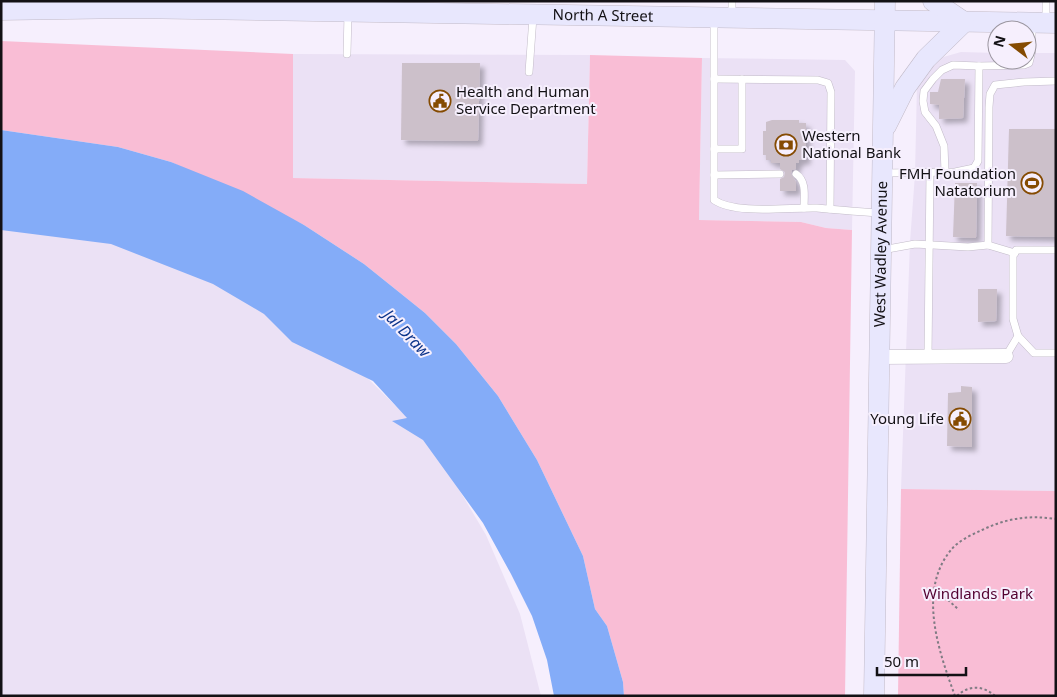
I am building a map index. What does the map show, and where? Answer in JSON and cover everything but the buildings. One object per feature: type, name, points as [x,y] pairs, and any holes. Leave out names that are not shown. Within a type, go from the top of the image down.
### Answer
[{"type":"main road","points":[[884,132],[905,88],[926,59],[964,22],[934,1]]},
{"type":"main road","name":"North A Street","points":[[1,10],[131,4],[349,7],[533,14],[885,11],[964,22],[1045,23]]},
{"type":"main road","name":"West Wadley Avenue","points":[[874,696],[881,357],[885,11]]},
{"type":"street","points":[[881,357],[1006,356]]},
{"type":"lane","points":[[945,172],[944,146],[936,126],[925,112],[922,101],[924,91],[933,78],[942,70],[953,65],[1024,65],[1029,63],[1032,51],[1045,23],[1046,1]]},
{"type":"lane","points":[[348,54],[349,7]]},
{"type":"lane","points":[[726,12],[714,79],[714,200],[722,206],[741,208],[830,209],[882,214]]},
{"type":"lane","points":[[529,72],[533,14]]},
{"type":"lane","points":[[883,173],[945,172],[974,168],[978,161],[980,66]]},
{"type":"lane","points":[[714,79],[818,80],[828,83],[831,92],[830,209]]},
{"type":"lane","points":[[714,149],[742,149],[742,79]]},
{"type":"lane","points":[[988,245],[990,94],[995,85],[1056,81]]},
{"type":"lane","points":[[928,357],[930,172]]},
{"type":"lane","points":[[714,175],[780,174]]},
{"type":"lane","points":[[796,174],[804,182],[804,208]]},
{"type":"lane","points":[[882,250],[915,244],[968,247],[988,245],[1015,253]]},
{"type":"lane","points":[[1056,250],[1016,250],[1013,256],[1013,319],[1018,336],[1034,353],[1056,353]]},
{"type":"lane","points":[[1006,356],[1018,336]]},
{"type":"path","points":[[995,696],[987,690],[976,687],[967,689],[956,696],[935,633],[932,603],[943,563],[951,550],[966,537],[997,523],[1018,517],[1040,516],[1056,519]]},
{"type":"path","points":[[946,598],[959,590]]},
{"type":"path","points":[[934,595],[946,598],[959,610]]},
{"type":"shaded area","points":[[961,52],[987,53],[987,70],[1037,70],[1037,53],[1056,53],[1056,491],[901,489],[910,242],[915,174],[917,84],[940,58]]},
{"type":"shaded area","points":[[293,54],[590,55],[587,184],[293,178]]},
{"type":"shaded area","points":[[702,58],[845,60],[855,71],[852,230],[826,228],[801,222],[699,220]]},
{"type":"shaded area","points":[[1,217],[141,243],[346,357],[406,416],[454,481],[486,535],[520,614],[541,696],[1,696]]},
{"type":"green space","points":[[1,41],[293,54],[293,178],[587,184],[590,55],[702,58],[699,220],[801,222],[826,228],[852,230],[845,696],[624,696],[623,682],[607,626],[595,609],[583,556],[537,460],[498,396],[456,344],[425,313],[364,264],[304,225],[171,162],[118,147],[1,130]]},
{"type":"green space","name":"Windlands Park","points":[[901,489],[1056,491],[1056,696],[898,696]]},
{"type":"water","name":"Jal Draw","points":[[1,130],[118,147],[171,162],[243,191],[304,225],[364,264],[425,313],[456,344],[498,396],[537,460],[583,556],[595,609],[607,626],[623,682],[624,696],[554,696],[547,660],[532,616],[483,523],[423,440],[392,421],[407,418],[373,381],[292,342],[264,314],[213,284],[111,244],[1,230]]},
{"type":"place","name":"Health and Human Service Department","points":[[440,101]]},
{"type":"place","name":"Western National Bank","points":[[786,145]]},
{"type":"place","name":"FMH Foundation Natatorium","points":[[1032,183]]},
{"type":"place","name":"Young Life","points":[[960,419]]}]
